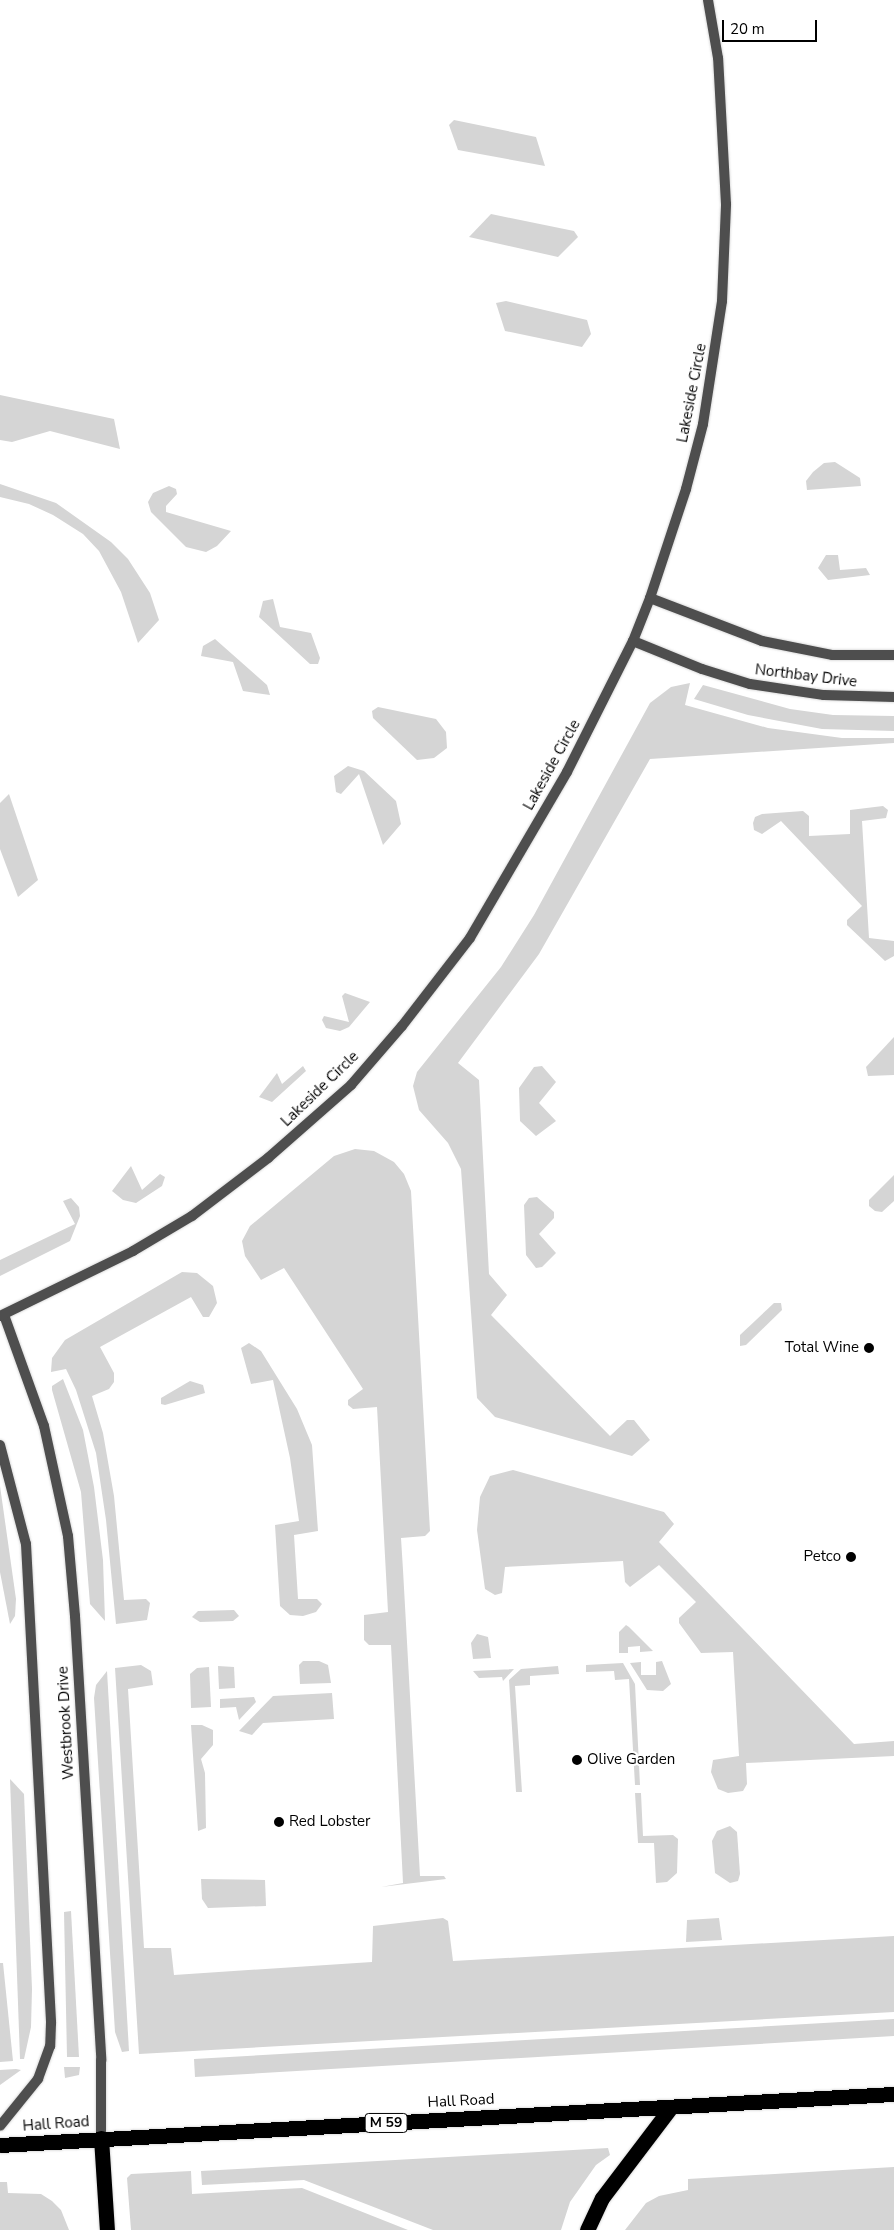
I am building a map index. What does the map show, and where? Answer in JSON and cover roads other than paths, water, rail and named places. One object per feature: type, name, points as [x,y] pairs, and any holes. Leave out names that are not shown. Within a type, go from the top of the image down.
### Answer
[{"type":"highway","name":"Hall Road","points":[[0,2145],[894,2094]]},
{"type":"highway","points":[[587,2230],[602,2198],[671,2107]]},
{"type":"highway","points":[[101,2138],[107,2230]]},
{"type":"street","name":"Lakeside Circle","points":[[2,1316],[133,1251],[192,1216],[288,1142],[351,1085],[402,1026],[470,938],[567,772],[633,641],[650,598],[700,437],[722,301],[725,163],[718,58],[708,0]]},
{"type":"street","name":"Northbay Drive","points":[[650,598],[720,627],[779,645],[832,655],[894,655]]},
{"type":"street","name":"Northbay Drive","points":[[633,641],[702,670],[750,684],[824,695],[894,697]]},
{"type":"street","name":"Westbrook Drive","points":[[2,1316],[44,1426],[68,1536],[75,1616],[100,2050],[101,2138]]},
{"type":"street","name":"Westbrook Drive","points":[[0,1445],[26,1544],[51,2023],[50,2046],[38,2079],[0,2126]]},
{"type":"place","name":"Total Wine","points":[[869,1348]]},
{"type":"place","name":"Petco","points":[[851,1557]]},
{"type":"place","name":"Olive Garden","points":[[577,1760]]},
{"type":"place","name":"Red Lobster","points":[[279,1822]]}]
